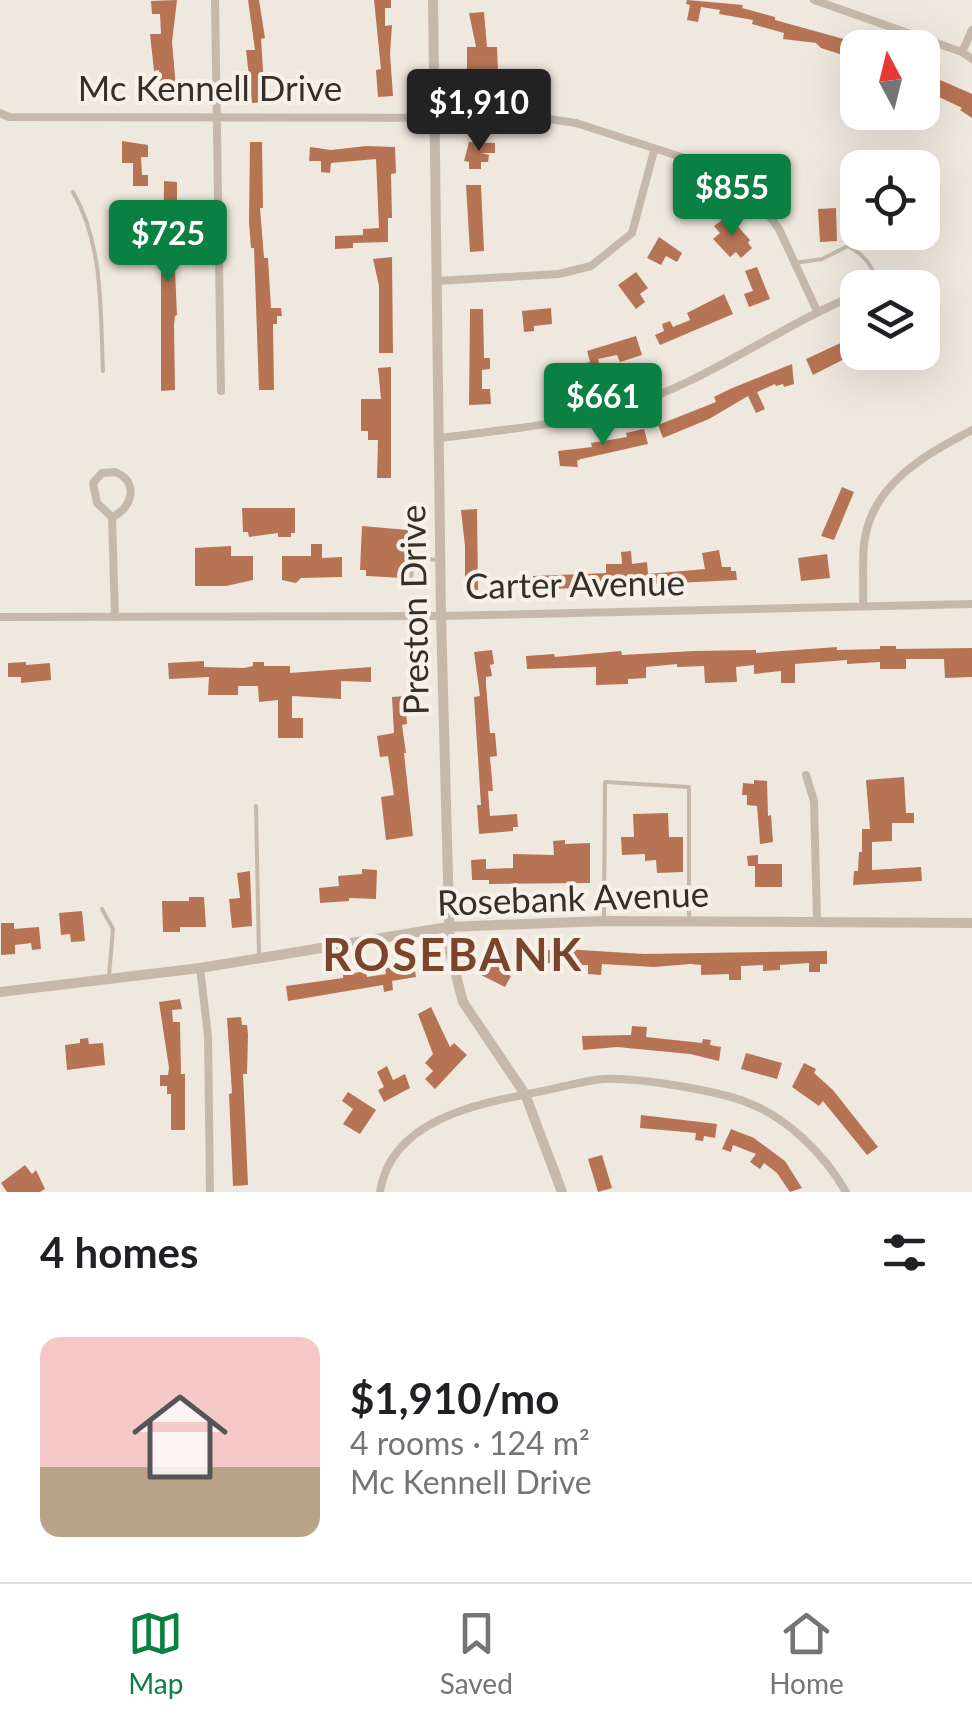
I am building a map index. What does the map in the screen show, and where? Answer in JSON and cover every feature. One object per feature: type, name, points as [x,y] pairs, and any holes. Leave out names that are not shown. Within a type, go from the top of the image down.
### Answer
[{"type":"street","points":[[215,0],[221,391]]},
{"type":"street","name":"Preston Drive","points":[[433,0],[450,952],[463,1002],[526,1094],[562,1192]]},
{"type":"street","points":[[814,0],[962,52],[972,59]]},
{"type":"street","points":[[962,52],[972,30]]},
{"type":"street","name":"Mc Kennell Drive","points":[[0,114],[543,118],[576,124],[702,164],[762,206],[779,229],[817,310]]},
{"type":"street","points":[[436,280],[559,274],[591,266],[632,234],[654,151]]},
{"type":"street","points":[[439,438],[544,424],[623,407],[697,377],[840,301]]},
{"type":"street","points":[[864,606],[864,541],[876,510],[893,483],[914,461],[972,430]]},
{"type":"street","points":[[112,517],[131,500],[131,486],[125,476],[115,472],[102,474],[94,483],[97,503],[112,517],[115,617]]},
{"type":"street","name":"Carter Avenue","points":[[0,617],[442,616],[972,604]]},
{"type":"street","points":[[806,776],[814,801],[817,921]]},
{"type":"street","name":"Rosebank Avenue","points":[[0,992],[200,968],[448,927],[604,921],[972,923]]},
{"type":"street","points":[[200,968],[210,1067],[210,1192]]},
{"type":"street","points":[[380,1192],[383,1172],[408,1140],[447,1114],[604,1079],[656,1084],[748,1102],[815,1150],[846,1192]]},
{"type":"lane","points":[[73,192],[90,227],[98,262],[103,371]]},
{"type":"lane","points":[[795,263],[822,259],[848,246],[872,270]]},
{"type":"lane","points":[[411,580],[413,534]]},
{"type":"lane","points":[[412,557],[441,561]]},
{"type":"lane","points":[[604,921],[605,782],[689,787],[689,921]]},
{"type":"lane","points":[[256,806],[259,958]]},
{"type":"lane","points":[[102,909],[113,928],[109,980]]},
{"type":"building","points":[[177,0],[172,42],[177,99],[161,101],[159,70],[154,71],[150,34],[161,34],[160,14],[152,14],[151,1]]},
{"type":"building","points":[[248,0],[259,0],[265,38],[261,39],[265,102],[252,103],[246,50],[255,50]]},
{"type":"building","points":[[374,0],[391,0],[391,8],[385,8],[385,26],[392,25],[393,96],[378,97],[376,70],[381,69]]},
{"type":"building","points":[[687,0],[743,5],[742,8],[775,20],[840,38],[840,54],[816,43],[783,39],[784,33],[752,24],[753,20],[719,14],[720,10],[701,7],[698,22],[687,20],[690,5]]},
{"type":"building","points":[[484,12],[487,47],[497,47],[498,71],[508,71],[508,84],[488,85],[488,99],[477,99],[477,94],[467,95],[467,47],[476,47],[469,13]]},
{"type":"building","points":[[940,80],[972,94],[972,118],[962,108],[940,97]]},
{"type":"building","points":[[122,141],[148,145],[148,157],[141,157],[142,175],[148,175],[148,186],[133,186],[133,163],[122,163]]},
{"type":"building","points":[[250,142],[262,142],[260,208],[264,258],[268,258],[271,308],[281,308],[282,316],[277,316],[277,324],[273,324],[274,390],[259,390],[254,248],[249,222]]},
{"type":"building","points":[[469,142],[495,143],[495,153],[481,153],[489,155],[488,162],[481,162],[481,169],[469,169],[469,162],[464,161]]},
{"type":"building","points":[[310,147],[331,150],[395,147],[388,242],[353,243],[353,248],[335,249],[335,236],[363,235],[363,229],[379,228],[376,159],[331,163],[330,173],[321,172],[321,161],[309,161]]},
{"type":"building","points":[[164,181],[177,182],[177,315],[175,390],[161,391],[161,264],[145,265],[145,255],[163,255]]},
{"type":"building","points":[[466,185],[481,185],[484,251],[470,252]]},
{"type":"building","points":[[836,208],[837,241],[820,242],[818,209]]},
{"type":"building","points":[[725,218],[732,220],[750,240],[752,248],[741,258],[736,252],[730,257],[713,239],[720,233],[714,226]]},
{"type":"building","points":[[659,237],[682,253],[677,262],[666,256],[661,265],[647,258]]},
{"type":"building","points":[[392,257],[393,353],[379,353],[379,286],[373,259]]},
{"type":"building","points":[[757,267],[770,299],[749,307],[744,294],[753,291],[745,271]]},
{"type":"building","points":[[636,272],[648,288],[640,294],[645,302],[636,309],[618,285]]},
{"type":"building","points":[[724,294],[733,314],[660,345],[655,335],[664,331],[662,324],[670,321],[673,327],[690,320],[687,313]]},
{"type":"building","points":[[551,308],[552,324],[534,326],[534,331],[524,332],[522,311]]},
{"type":"building","points":[[470,309],[483,309],[484,358],[490,358],[490,369],[482,370],[482,389],[490,389],[491,404],[469,405]]},
{"type":"building","points":[[636,336],[642,355],[620,362],[617,355],[598,359],[602,374],[574,381],[571,367],[590,362],[587,351]]},
{"type":"building","points":[[840,343],[840,361],[813,375],[806,359]]},
{"type":"building","points":[[792,364],[794,384],[775,384],[757,392],[765,409],[756,413],[748,396],[709,419],[663,438],[658,425],[716,402],[714,397],[730,389]]},
{"type":"building","points":[[391,367],[391,478],[377,478],[378,440],[368,440],[368,431],[361,431],[361,399],[381,399],[378,368]]},
{"type":"building","points":[[644,429],[648,444],[581,459],[577,461],[578,467],[560,466],[558,451],[592,447],[591,443],[627,437],[626,433]]},
{"type":"building","points":[[842,487],[854,492],[834,540],[821,536]]},
{"type":"building","points":[[242,508],[295,508],[295,533],[291,537],[278,537],[278,533],[249,537],[248,532],[243,532]]},
{"type":"building","points":[[477,509],[478,590],[465,589],[461,510]]},
{"type":"building","points":[[362,526],[408,530],[404,578],[366,576],[366,570],[360,570]]},
{"type":"building","points":[[311,544],[322,544],[322,558],[342,557],[342,577],[301,578],[296,583],[282,580],[282,556],[311,556]]},
{"type":"building","points":[[231,546],[231,556],[253,556],[253,580],[226,586],[195,586],[195,548]]},
{"type":"building","points":[[719,550],[722,567],[736,571],[737,580],[534,590],[533,576],[606,573],[606,564],[622,564],[621,552],[631,551],[632,564],[647,562],[648,574],[705,569],[702,553]]},
{"type":"building","points":[[827,554],[830,578],[801,581],[798,558]]},
{"type":"building","points":[[880,646],[972,648],[972,677],[945,678],[944,659],[906,659],[906,669],[880,669],[880,662],[847,664],[847,660],[795,664],[795,683],[781,683],[781,671],[754,674],[754,665],[736,667],[737,682],[705,683],[704,666],[677,664],[646,667],[646,678],[628,679],[628,684],[596,685],[596,667],[527,669],[526,656],[621,651],[622,655],[756,653]]},
{"type":"building","points":[[492,650],[492,676],[486,677],[486,685],[490,733],[495,733],[497,756],[490,757],[490,816],[517,814],[518,827],[513,827],[513,831],[479,834],[477,805],[481,805],[474,697],[480,696],[474,652]]},
{"type":"building","points":[[204,661],[204,667],[244,668],[253,666],[253,662],[264,662],[264,666],[290,666],[290,673],[371,667],[371,682],[341,681],[341,699],[292,696],[292,718],[303,718],[303,738],[278,738],[278,700],[259,702],[258,686],[238,686],[238,695],[208,695],[209,677],[169,679],[168,663]]},
{"type":"building","points":[[8,663],[50,663],[51,680],[21,683],[21,677],[8,677]]},
{"type":"building","points":[[405,696],[407,724],[402,725],[413,836],[386,840],[381,797],[394,795],[388,756],[380,757],[377,736],[394,733],[392,697]]},
{"type":"building","points":[[904,777],[906,813],[914,813],[914,823],[892,823],[892,841],[872,842],[872,870],[921,867],[922,881],[853,885],[862,852],[862,829],[870,829],[866,780]]},
{"type":"building","points":[[754,780],[767,781],[773,842],[760,844],[757,806],[747,805],[747,795],[742,795],[743,783],[754,784]]},
{"type":"building","points":[[668,813],[669,837],[683,837],[683,872],[657,873],[656,860],[645,861],[645,854],[622,855],[621,837],[634,837],[633,814]]},
{"type":"building","points":[[565,840],[565,844],[590,843],[590,883],[489,884],[489,880],[472,880],[471,860],[486,859],[486,869],[513,868],[513,854],[554,855],[553,841]]},
{"type":"building","points":[[758,855],[758,864],[782,864],[782,887],[755,887],[755,866],[748,866],[747,856]]},
{"type":"building","points":[[362,869],[377,870],[376,899],[320,903],[319,888],[339,886],[338,876],[362,874]]},
{"type":"building","points":[[250,871],[252,926],[232,928],[229,899],[240,898],[237,873]]},
{"type":"building","points":[[189,897],[204,897],[206,927],[180,927],[180,932],[163,932],[162,901],[189,901]]},
{"type":"building","points":[[82,911],[85,941],[71,942],[70,934],[61,935],[59,913]]},
{"type":"building","points":[[1,923],[14,923],[14,929],[39,927],[41,949],[32,950],[31,943],[15,945],[15,954],[1,955]]},
{"type":"building","points":[[494,948],[507,954],[499,971],[511,976],[505,987],[481,975]]},
{"type":"building","points":[[534,951],[644,954],[827,951],[827,964],[820,964],[820,972],[809,972],[809,963],[763,971],[763,965],[741,966],[741,980],[729,980],[729,974],[701,975],[701,965],[690,964],[602,964],[601,975],[588,974],[588,965],[577,965],[577,961],[535,964]]},
{"type":"building","points":[[414,965],[416,977],[392,981],[393,990],[384,992],[383,985],[288,1001],[286,986],[366,971],[367,977],[386,974],[385,968]]},
{"type":"building","points":[[180,999],[182,1009],[172,1010],[173,1022],[180,1022],[185,1130],[171,1130],[171,1094],[167,1094],[167,1086],[160,1086],[160,1075],[168,1075],[169,1068],[159,1002]]},
{"type":"building","points":[[431,1007],[450,1047],[454,1043],[467,1055],[435,1089],[425,1079],[433,1071],[425,1063],[433,1054],[418,1014]]},
{"type":"building","points":[[241,1017],[248,1035],[247,1074],[243,1074],[248,1185],[233,1186],[227,1018]]},
{"type":"building","points":[[632,1026],[647,1027],[646,1037],[702,1043],[703,1039],[711,1040],[710,1045],[721,1047],[719,1061],[617,1047],[583,1050],[582,1036],[631,1035]]},
{"type":"building","points":[[88,1038],[89,1044],[103,1043],[105,1065],[67,1070],[65,1045]]},
{"type":"building","points":[[746,1053],[782,1063],[777,1079],[741,1069]]},
{"type":"building","points":[[804,1063],[816,1069],[814,1073],[833,1090],[878,1147],[867,1155],[823,1101],[819,1106],[792,1087]]},
{"type":"building","points":[[387,1066],[393,1080],[405,1074],[410,1088],[384,1102],[378,1090],[384,1087],[377,1072]]},
{"type":"building","points":[[348,1092],[376,1110],[360,1134],[343,1124],[353,1109],[342,1101]]},
{"type":"building","points":[[641,1115],[717,1124],[715,1138],[704,1136],[703,1141],[695,1140],[696,1133],[640,1128]]},
{"type":"building","points":[[731,1129],[754,1138],[785,1161],[802,1188],[790,1192],[777,1173],[764,1163],[760,1169],[750,1162],[756,1154],[733,1145],[731,1152],[722,1149]]},
{"type":"building","points":[[602,1155],[612,1188],[598,1192],[588,1159]]},
{"type":"building","points":[[25,1165],[32,1174],[36,1170],[45,1189],[7,1192],[1,1183]]},
{"type":"district","name":"ROSEBANK","points":[[453,955]]}]
